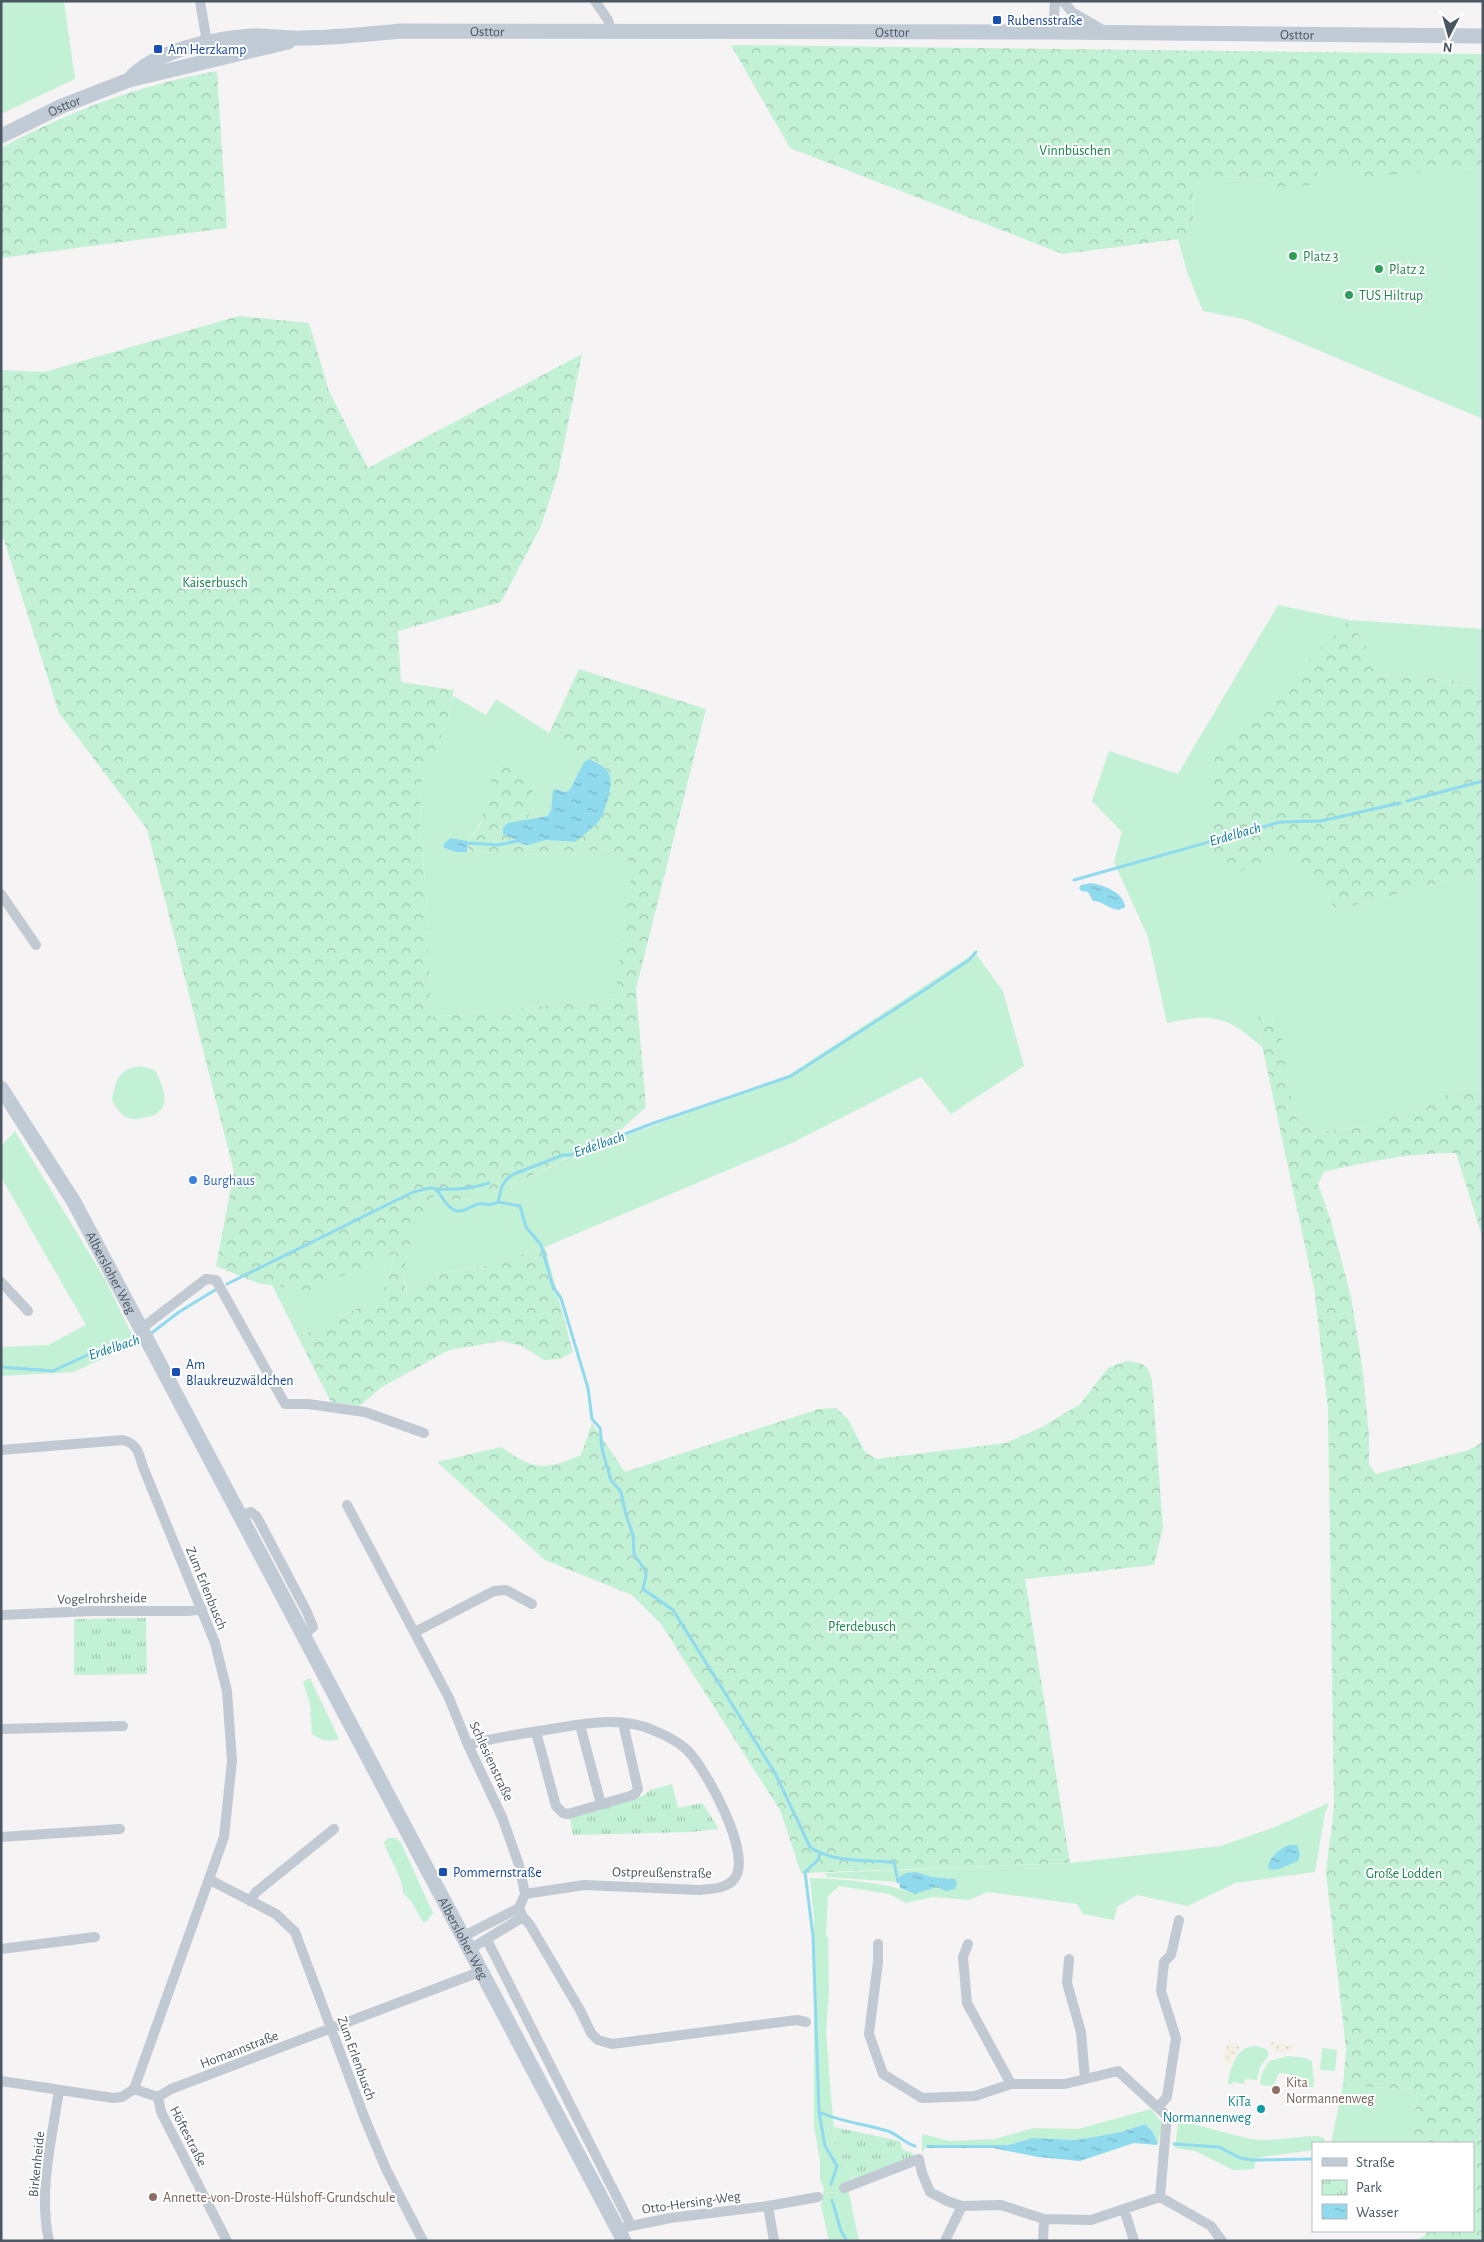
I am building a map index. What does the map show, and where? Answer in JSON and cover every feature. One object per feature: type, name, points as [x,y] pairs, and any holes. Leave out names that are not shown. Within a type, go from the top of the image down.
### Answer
[{"type":"main road","name":"Osttor","points":[[129,80],[139,69],[161,58],[206,43],[252,36],[301,38],[401,32],[1108,32],[1483,36]]},
{"type":"main road","name":"Osttor","points":[[1,136],[62,106],[129,80],[301,38]]},
{"type":"main road","name":"Albersloher Weg","points":[[1,1088],[74,1202],[482,1971],[624,2232]]},
{"type":"street","points":[[200,1],[210,61]]},
{"type":"street","points":[[596,1],[608,20],[612,32]]},
{"type":"street","points":[[1053,32],[1055,1]]},
{"type":"street","points":[[1063,1],[1072,12],[1094,26],[1108,32]]},
{"type":"street","points":[[1,894],[36,945]]},
{"type":"street","points":[[145,1333],[206,1279],[216,1280],[285,1404],[308,1404],[365,1412],[424,1434]]},
{"type":"street","points":[[1,1282],[28,1311]]},
{"type":"street","name":"Zum Erlenbusch","points":[[1,1450],[123,1440],[131,1442],[137,1448],[142,1467],[215,1643],[227,1691],[232,1761],[224,1836],[210,1880],[177,1964],[134,2089]]},
{"type":"street","name":"Schlesienstraße","points":[[347,1505],[449,1698],[468,1745],[502,1817],[520,1871],[525,1894]]},
{"type":"street","points":[[415,1632],[494,1591],[506,1590],[532,1604]]},
{"type":"street","name":"Vogelrohrsheide","points":[[1,1615],[92,1610],[189,1611],[202,1609]]},
{"type":"street","points":[[536,1732],[556,1806],[559,1811],[568,1814],[635,1794],[638,1789],[623,1723]]},
{"type":"street","name":"Ostpreußenstraße","points":[[468,1745],[493,1738],[580,1725],[623,1723],[643,1727],[680,1743],[696,1760],[709,1781],[736,1843],[739,1867],[734,1879],[723,1886],[700,1890],[584,1885],[525,1894]]},
{"type":"street","points":[[580,1725],[601,1804]]},
{"type":"street","points":[[1,1729],[123,1726]]},
{"type":"street","points":[[1,1837],[120,1828]]},
{"type":"street","points":[[250,1900],[256,1892],[334,1829]]},
{"type":"street","name":"Zum Erlenbusch","points":[[210,1880],[276,1914],[295,1932],[379,2152],[423,2241]]},
{"type":"street","points":[[467,1942],[486,1940],[521,1912],[525,1894]]},
{"type":"street","points":[[467,1942],[521,1912]]},
{"type":"street","points":[[521,1912],[580,2010],[591,2033],[598,2040],[612,2044],[779,2022],[798,2020],[806,2022]]},
{"type":"street","points":[[1158,2107],[1168,2097],[1176,2038],[1162,1991],[1164,1962],[1171,1954],[1179,1920]]},
{"type":"street","points":[[1,1949],[95,1938]]},
{"type":"street","name":"Albersloher Weg","points":[[486,1940],[624,2232]]},
{"type":"street","points":[[878,1944],[878,1962],[869,2034],[883,2074],[922,2098],[974,2096],[1011,2084],[1065,2084],[1118,2072],[1167,2116],[1160,2197]]},
{"type":"street","points":[[968,1944],[964,1957],[967,2003],[1011,2084]]},
{"type":"street","points":[[1069,1959],[1067,1983],[1081,2032],[1085,2079]]},
{"type":"street","name":"Homannstraße","points":[[158,2097],[171,2089],[482,1971]]},
{"type":"street","points":[[1,2081],[113,2098],[122,2097],[134,2089],[158,2097]]},
{"type":"street","name":"Birkenheide","points":[[49,2241],[45,2222],[45,2187],[59,2090]]},
{"type":"street","name":"Höftestraße","points":[[158,2097],[158,2105],[161,2112],[227,2241]]},
{"type":"street","points":[[844,2188],[919,2158],[922,2173],[930,2192],[962,2206],[1001,2205],[1044,2219],[1091,2220],[1160,2197],[1210,2226],[1222,2241]]},
{"type":"street","name":"Otto-Hersing-Weg","points":[[624,2232],[818,2197]]},
{"type":"street","points":[[768,2206],[774,2241]]},
{"type":"street","points":[[945,2241],[962,2206]]},
{"type":"street","points":[[1124,2209],[1134,2241]]},
{"type":"street","points":[[1043,2241],[1044,2219]]},
{"type":"green space","points":[[1,1],[64,1],[75,79],[1,114]]},
{"type":"green space","name":"Vinnbüschen","points":[[731,45],[1483,54],[1483,167],[1353,178],[1348,166],[1317,166],[1317,185],[1267,188],[1267,180],[1207,175],[1193,188],[1194,237],[1063,254],[790,148]]},
{"type":"green space","points":[[217,71],[227,228],[1,258],[1,148],[80,110],[106,100],[160,84]]},
{"type":"green space","name":"TUS Hiltrup","points":[[1317,166],[1348,166],[1354,177],[1483,167],[1483,419],[1244,319],[1203,311],[1187,272],[1178,239],[1194,237],[1193,188],[1207,175],[1267,180],[1268,187],[1317,185]]},
{"type":"green space","name":"Kaiserbusch","points":[[239,316],[309,323],[329,391],[368,468],[582,354],[558,474],[541,526],[501,602],[398,631],[401,682],[454,690],[447,723],[421,784],[420,828],[426,891],[431,1017],[615,999],[631,876],[628,859],[619,852],[606,849],[555,854],[473,852],[468,849],[469,836],[474,834],[480,826],[496,762],[499,760],[535,778],[528,819],[503,827],[503,835],[509,836],[521,844],[528,845],[546,840],[574,842],[601,816],[606,803],[610,774],[605,768],[549,734],[579,669],[706,709],[636,989],[646,1107],[617,1133],[513,1185],[467,1200],[430,1197],[414,1233],[407,1258],[405,1283],[407,1296],[423,1287],[437,1274],[490,1265],[545,1247],[573,1352],[560,1359],[544,1360],[522,1346],[502,1341],[449,1350],[380,1388],[360,1406],[331,1402],[298,1337],[381,1297],[396,1252],[309,1291],[257,1283],[216,1266],[234,1172],[147,829],[59,713],[1,531],[1,370],[44,372]]},
{"type":"green space","points":[[1278,605],[1350,620],[1231,874],[1296,852],[1336,910],[1483,872],[1483,1091],[1461,1088],[1430,1103],[1372,1125],[1319,1132],[1298,1125],[1287,1079],[1258,1027],[1262,1047],[1238,1028],[1218,1019],[1196,1018],[1167,1023],[1148,937],[1114,862],[1122,832],[1092,801],[1109,751],[1178,774]]},
{"type":"green space","points":[[1350,620],[1483,629],[1483,684],[1382,674]]},
{"type":"green space","points":[[1350,620],[1382,674],[1483,684],[1483,872],[1336,910],[1296,853],[1231,874],[1209,843],[1215,752]]},
{"type":"green space","points":[[453,696],[486,715],[496,699],[593,761],[589,759],[570,790],[566,792],[556,789],[551,811],[547,816],[528,819],[535,778],[491,809],[473,834],[469,836],[468,841],[451,838],[444,843],[444,848],[456,852],[467,852],[468,849],[473,852],[555,854],[606,849],[619,852],[628,859],[631,876],[616,999],[431,1017],[426,891],[420,828],[421,784],[447,723]]},
{"type":"green space","points":[[975,953],[1003,991],[1024,1066],[951,1114],[921,1077],[792,1143],[545,1247],[490,1265],[437,1274],[423,1287],[407,1296],[403,1264],[417,1224],[430,1197],[467,1200],[513,1185],[578,1153],[784,1078]]},
{"type":"green space","name":"Große Lodden","points":[[1273,1009],[1280,1025],[1287,1079],[1298,1125],[1319,1132],[1372,1125],[1430,1103],[1461,1088],[1483,1091],[1483,1239],[1456,1153],[1406,1156],[1340,1168],[1324,1172],[1318,1184],[1331,1221],[1351,1297],[1363,1372],[1369,1435],[1369,1464],[1376,1474],[1469,1450],[1483,1442],[1483,2241],[1415,2241],[1426,2235],[1426,2232],[1474,2232],[1474,2142],[1413,2142],[1417,2090],[1343,2085],[1346,2049],[1326,1872],[1334,1808],[1328,1408],[1314,1288],[1258,1027],[1259,1014]]},
{"type":"green space","points":[[140,1066],[155,1070],[164,1092],[163,1106],[153,1116],[131,1119],[120,1113],[112,1100],[119,1077],[127,1070]]},
{"type":"green space","points":[[15,1131],[105,1279],[136,1343],[74,1372],[1,1376],[1,1347],[48,1345],[86,1325],[1,1177],[1,1146]]},
{"type":"green space","points":[[396,1251],[381,1297],[298,1337],[272,1285],[309,1291]]},
{"type":"green space","name":"Pferdebusch","points":[[1126,1361],[1144,1365],[1151,1375],[1152,1381],[1163,1528],[1154,1565],[1025,1579],[1070,1863],[801,1873],[780,1810],[661,1624],[632,1595],[545,1560],[437,1462],[501,1447],[531,1464],[548,1466],[557,1464],[581,1455],[592,1423],[625,1472],[819,1409],[836,1408],[848,1419],[865,1452],[876,1459],[1006,1443],[1042,1427],[1080,1404],[1108,1368]]},
{"type":"green space","points":[[146,1618],[147,1674],[74,1675],[74,1619]]},
{"type":"green space","points":[[310,1678],[339,1739],[325,1740],[312,1734],[310,1704],[303,1682]]},
{"type":"green space","points":[[672,1784],[678,1808],[702,1803],[719,1829],[689,1832],[573,1835],[570,1817],[643,1796],[650,1790]]},
{"type":"green space","points":[[1329,1803],[1325,1813],[1315,1872],[1235,1883],[1188,1906],[1137,1895],[1117,1907],[1114,1920],[1083,1914],[1077,1904],[988,1892],[969,1900],[933,1897],[906,1903],[889,1894],[839,1886],[828,1896],[826,1934],[828,1938],[829,1990],[826,2032],[835,2145],[853,2177],[847,2184],[859,2241],[829,2241],[821,2205],[824,2188],[820,2180],[820,2161],[814,2127],[814,1918],[810,1878],[877,1884],[915,1894],[955,1879],[932,1877],[916,1872],[899,1877],[898,1882],[827,1877],[825,1873],[1070,1863],[1221,1846],[1275,1827]]},
{"type":"green space","points":[[388,1838],[396,1838],[401,1843],[433,1913],[427,1921],[423,1922],[411,1901],[403,1893],[398,1873],[384,1842]]},
{"type":"green space","points":[[1257,2046],[1266,2049],[1269,2055],[1260,2067],[1257,2080],[1245,2079],[1244,2084],[1233,2082],[1228,2084],[1236,2058],[1244,2049]]},
{"type":"green space","points":[[1322,2048],[1337,2050],[1335,2071],[1320,2070]]},
{"type":"green space","points":[[1288,2056],[1305,2058],[1312,2061],[1314,2087],[1304,2086],[1286,2073],[1279,2073],[1273,2086],[1260,2085],[1261,2075],[1269,2061]]},
{"type":"green space","points":[[1343,2085],[1417,2090],[1413,2142],[1331,2142]]},
{"type":"green space","points":[[1151,2109],[1163,2124],[1158,2143],[1152,2131],[1145,2124],[1121,2132],[1076,2140],[1033,2138],[1008,2145],[926,2145],[922,2154],[922,2134],[950,2141],[994,2139],[1034,2128],[1078,2129]]},
{"type":"green space","points":[[1178,2122],[1256,2139],[1273,2140],[1318,2136],[1325,2139],[1324,2142],[1312,2142],[1312,2150],[1256,2158],[1254,2169],[1233,2170],[1195,2151],[1175,2148]]},
{"type":"green space","points":[[834,2127],[900,2141],[903,2150],[913,2153],[914,2156],[855,2180],[835,2145]]},
{"type":"sand","points":[[1270,2042],[1295,2045],[1292,2050],[1278,2053],[1269,2045]]},
{"type":"sand","points":[[1231,2043],[1239,2046],[1240,2049],[1229,2066],[1226,2063],[1224,2054],[1226,2047]]},
{"type":"water","points":[[589,759],[607,770],[611,780],[604,812],[599,821],[590,829],[575,842],[546,840],[528,845],[521,844],[509,836],[503,835],[503,827],[508,823],[547,816],[551,811],[553,790],[565,792],[570,790],[584,762]]},
{"type":"water","points":[[451,838],[468,841],[467,852],[456,852],[444,848],[444,843]]},
{"type":"water","points":[[1091,883],[1101,885],[1117,893],[1124,902],[1125,907],[1119,910],[1093,901],[1088,892],[1081,891],[1079,888],[1081,885]]},
{"type":"water","points":[[1297,1845],[1300,1854],[1298,1861],[1279,1869],[1271,1870],[1268,1868],[1270,1860],[1283,1848]]},
{"type":"water","points":[[916,1872],[932,1877],[955,1879],[957,1883],[955,1889],[946,1891],[936,1887],[915,1894],[900,1888],[899,1877],[906,1873]]},
{"type":"water","points":[[1145,2124],[1152,2131],[1158,2143],[1157,2145],[1134,2143],[1080,2161],[1038,2157],[993,2148],[926,2148],[926,2145],[1008,2145],[1033,2138],[1076,2140],[1121,2132]]},
{"type":"waterway","name":"Erdelbach","points":[[1407,801],[1483,781]]},
{"type":"waterway","name":"Erdelbach","points":[[1074,880],[1280,822],[1321,821],[1400,803]]},
{"type":"waterway","points":[[468,843],[498,845],[517,841]]},
{"type":"waterway","name":"Erdelbach","points":[[227,1284],[413,1192],[430,1188],[435,1189],[449,1207],[457,1211],[479,1204],[493,1204],[498,1202],[502,1186],[514,1174],[563,1155],[570,1155],[651,1124],[791,1076],[920,993],[969,960],[976,952]]},
{"type":"waterway","points":[[437,1189],[463,1189],[489,1183]]},
{"type":"waterway","points":[[498,1202],[520,1206],[526,1227],[541,1245],[553,1287],[561,1298],[588,1388],[592,1419],[600,1428],[602,1449],[611,1480],[621,1492],[633,1535],[634,1554],[645,1570],[646,1576],[643,1589],[673,1610],[775,1773],[810,1847],[829,1856],[839,1858],[894,1862],[898,1882]]},
{"type":"waterway","name":"Erdelbach","points":[[149,1335],[179,1312],[215,1290]]},
{"type":"waterway","name":"Erdelbach","points":[[1,1367],[53,1371],[96,1351],[119,1348],[141,1339]]},
{"type":"waterway","points":[[820,1854],[818,1860],[805,1872],[813,1936],[819,2112],[825,2146],[837,2166],[831,2184]]},
{"type":"waterway","points":[[819,2112],[888,2131],[915,2146]]},
{"type":"waterway","points":[[1174,2144],[1219,2147],[1240,2158],[1253,2160],[1312,2159]]},
{"type":"waterway","points":[[832,2200],[841,2231],[847,2241]]},
{"type":"place","name":"Rubensstraße","points":[[997,20]]},
{"type":"place","name":"Am Herzkamp","points":[[158,49]]},
{"type":"place","name":"Platz 3","points":[[1293,256]]},
{"type":"place","name":"Platz 2","points":[[1379,269]]},
{"type":"place","name":"TUS Hiltrup","points":[[1349,295]]},
{"type":"place","name":"Burghaus","points":[[193,1180]]},
{"type":"place","name":"Am Blaukreuzwäldchen","points":[[176,1372]]},
{"type":"place","name":"Pommernstraße","points":[[443,1872]]},
{"type":"place","name":"Kita Normannenweg","points":[[1276,2090]]},
{"type":"place","name":"KiTa Normannenweg","points":[[1261,2109]]},
{"type":"place","name":"Annette-von-Droste-Hülshoff-Grundschule","points":[[153,2197]]}]
